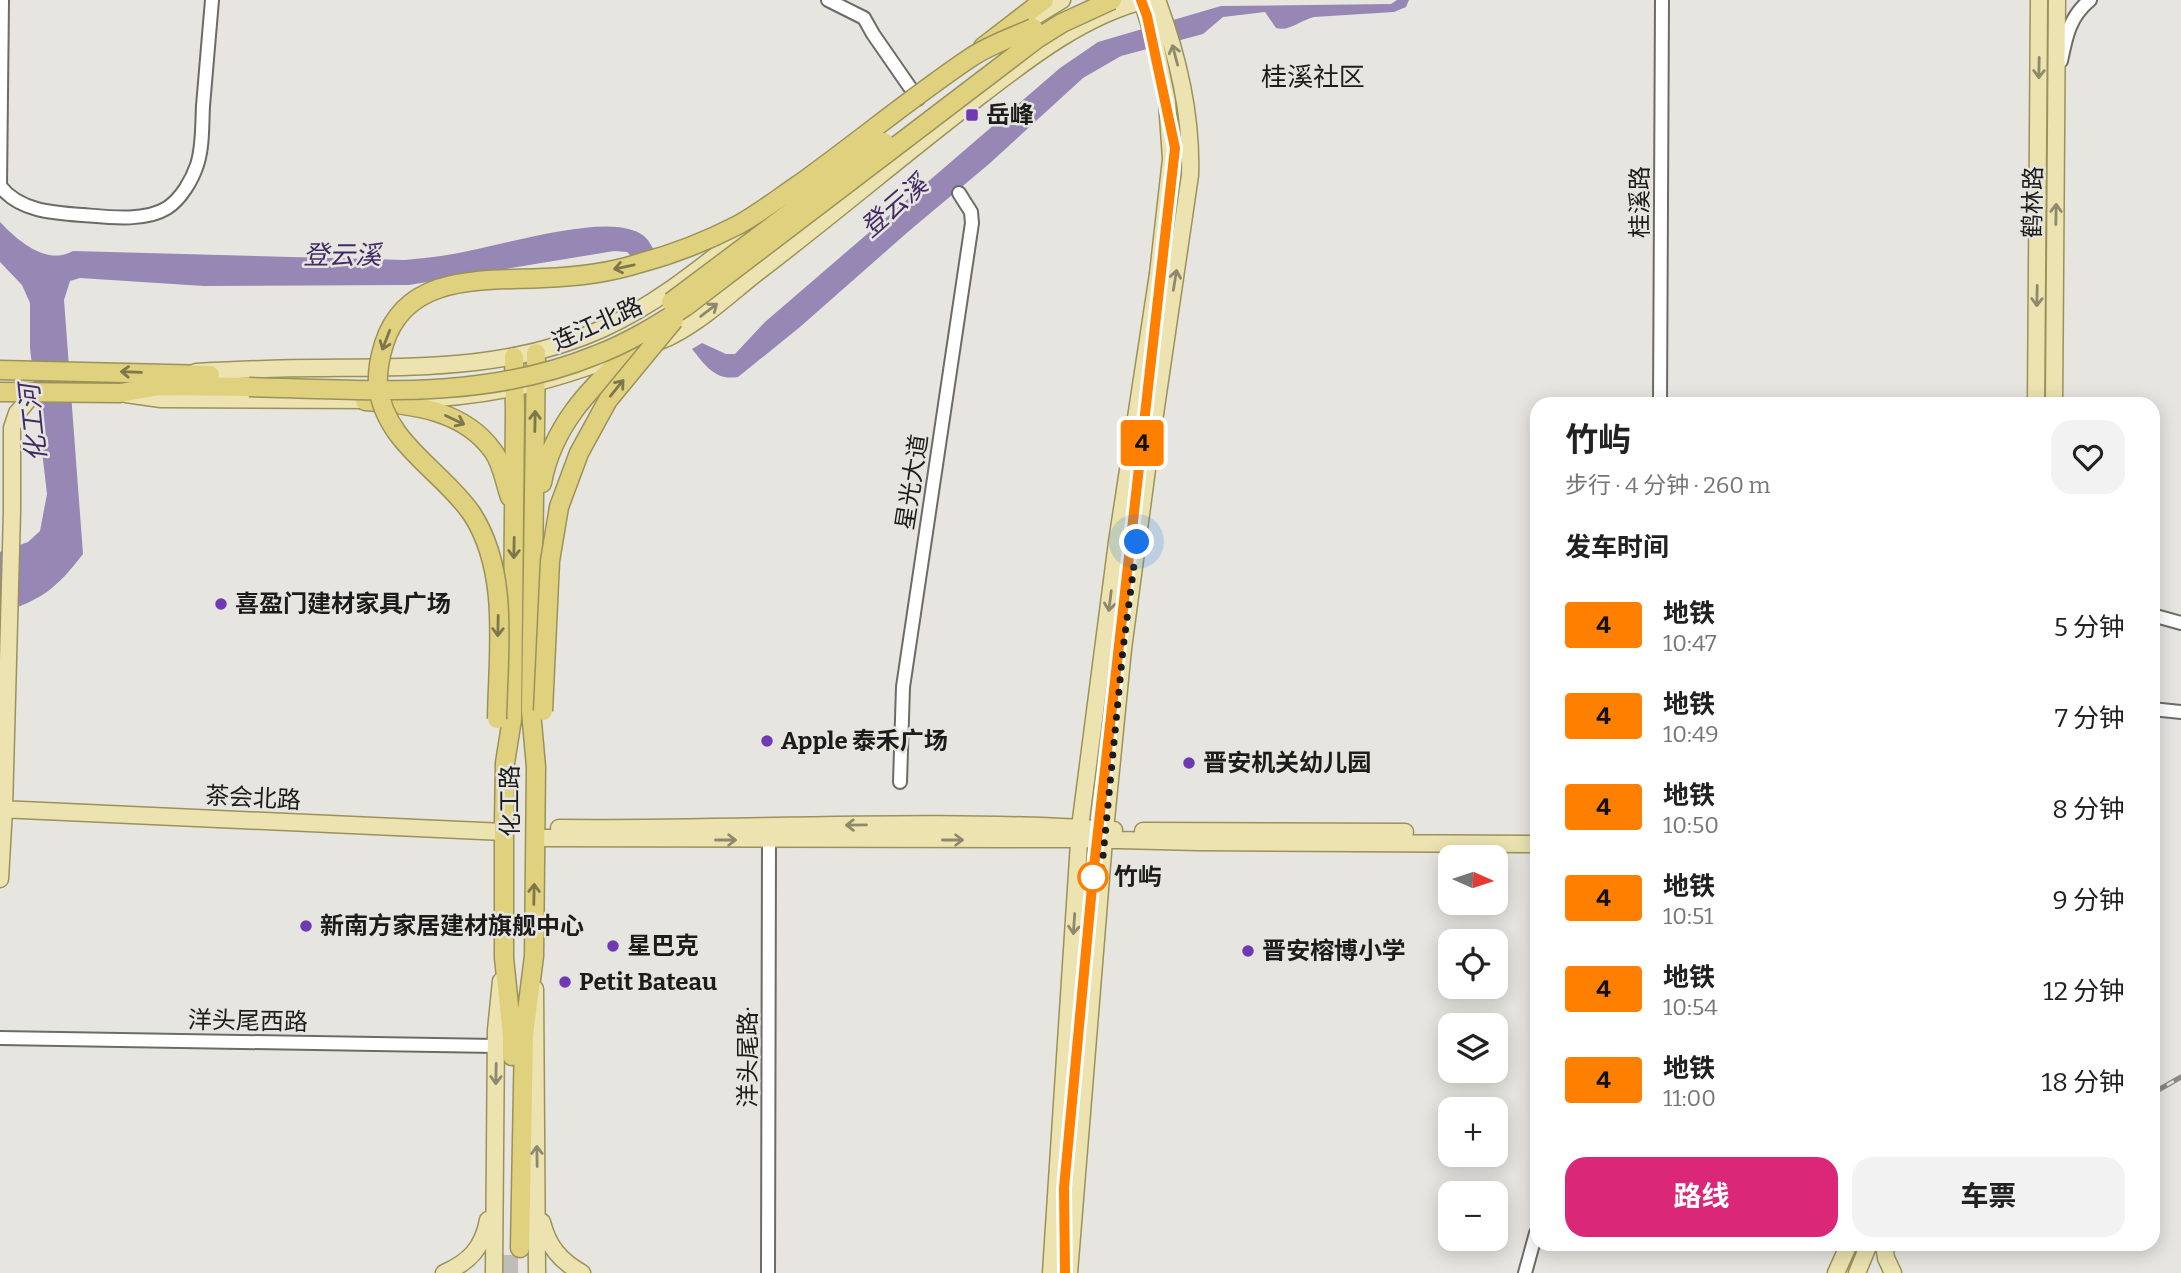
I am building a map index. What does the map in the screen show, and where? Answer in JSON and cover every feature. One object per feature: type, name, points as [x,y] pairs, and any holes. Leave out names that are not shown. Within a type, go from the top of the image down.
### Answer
[{"type":"highway","points":[[505,763],[497,719],[496,572],[486,541],[472,515],[454,492],[413,453],[395,431],[383,408],[378,383],[380,359],[396,317],[415,300],[453,284],[597,272],[638,264],[717,235],[752,217],[781,197],[1044,0]]},
{"type":"highway","name":"连江北路","points":[[0,392],[120,393],[160,386],[249,381],[447,378],[519,369],[591,346],[645,319],[679,297],[1033,28],[1083,0]]},
{"type":"highway","name":"连江北路","points":[[0,370],[174,374],[414,391],[485,385],[564,367],[622,344],[685,307],[1038,38],[1062,23],[1112,0]]},
{"type":"highway","points":[[972,56],[1033,28]]},
{"type":"highway","points":[[536,767],[543,711],[550,561],[559,507],[579,453],[608,400],[685,307]]},
{"type":"highway","name":"化工路","points":[[514,358],[512,719],[505,763],[504,958],[512,1035],[515,1248],[524,1035],[534,956],[536,767],[531,711],[536,352]]},
{"type":"highway","points":[[533,570],[542,480],[552,447],[577,406],[596,383],[629,352]]},
{"type":"highway","points":[[365,401],[420,406],[461,420],[495,454],[514,508]]},
{"type":"main road","points":[[174,374],[280,368],[445,365],[514,358],[604,328],[679,284],[964,63],[1062,0]]},
{"type":"main road","points":[[120,393],[161,399],[365,401],[451,398],[515,389],[572,374],[670,337],[835,213],[918,144],[1039,52],[1075,30],[1147,0]]},
{"type":"main road","points":[[1051,1273],[1080,833],[1117,542],[1156,287],[1172,148],[1169,112],[1147,0]]},
{"type":"main road","points":[[1069,1273],[1123,649],[1147,463],[1190,175],[1189,128],[1182,82],[1147,0]]},
{"type":"main road","points":[[2036,397],[2039,0]]},
{"type":"main road","name":"鹤林路","points":[[2054,397],[2057,0]]},
{"type":"main road","points":[[6,548],[12,424],[17,413],[35,392]]},
{"type":"main road","points":[[0,430],[6,452],[0,879]]},
{"type":"main road","name":"茶会北路","points":[[2,804],[504,827]]},
{"type":"main road","points":[[535,833],[892,824],[1105,835],[1530,844]]},
{"type":"main road","points":[[535,833],[769,840],[1080,833]]},
{"type":"main road","points":[[1105,835],[1530,833]]},
{"type":"main road","points":[[534,956],[537,1035],[537,1273]]},
{"type":"main road","points":[[494,1273],[496,1046],[504,958]]},
{"type":"main road","points":[[444,1273],[462,1264],[479,1247],[485,1236],[495,1186]]},
{"type":"main road","points":[[537,1204],[544,1233],[553,1250],[566,1263],[582,1273]]},
{"type":"main road","points":[[1836,1273],[1846,1251]]},
{"type":"main road","points":[[1857,1273],[1867,1251]]},
{"type":"main road","points":[[1885,1251],[1893,1273]]},
{"type":"street","points":[[2,0],[1,186],[8,197],[27,206],[54,213],[144,216],[166,208],[181,195],[191,179],[200,150],[212,0]]},
{"type":"street","points":[[828,0],[864,18]]},
{"type":"street","points":[[857,0],[873,34],[918,99]]},
{"type":"street","name":"桂溪路","points":[[1660,397],[1662,0]]},
{"type":"street","points":[[2057,82],[2068,29],[2079,11],[2090,0]]},
{"type":"street","name":"星光大道","points":[[900,782],[903,687],[972,223],[971,212],[959,193]]},
{"type":"street","points":[[2160,617],[2181,623]]},
{"type":"street","points":[[2160,710],[2181,712]]},
{"type":"street","name":"洋头尾路·","points":[[768,1273],[769,840]]},
{"type":"street","name":"洋头尾西路","points":[[0,1038],[496,1046]]},
{"type":"street","points":[[1524,1273],[1531,1251]]},
{"type":"shaded area","points":[[1397,0],[1409,0],[1406,7],[1394,12],[1314,17],[1281,29],[1276,28],[1265,12],[1223,17],[1203,34],[1121,56],[1083,78],[989,164],[738,377],[723,377],[717,374],[706,366],[692,349],[702,343],[726,354],[735,354],[765,322],[1060,68],[1098,42],[1221,6],[1391,4]]},
{"type":"shaded area","points":[[0,222],[24,243],[53,255],[73,251],[405,260],[453,254],[544,234],[594,227],[615,227],[640,233],[654,251],[632,257],[627,252],[614,251],[409,285],[204,286],[80,278],[70,281],[64,300],[83,554],[47,592],[0,613],[0,552],[28,542],[40,531],[47,494],[30,348],[30,303],[22,285],[0,262]]},
{"type":"tunnel","points":[[509,1248],[509,1273]]},
{"type":"railway","points":[[2160,1089],[2181,1077]]},
{"type":"metro line","name":"4","points":[[1065,1273],[1064,1188],[1093,876],[1175,148],[1147,16],[1141,0]]},
{"type":"place","name":"岳峰","points":[[972,115]]},
{"type":"place","name":"喜盈门建材家具广场","points":[[221,604]]},
{"type":"place","name":"Apple 泰禾广场","points":[[767,741]]},
{"type":"place","name":"晋安机关幼儿园","points":[[1189,763]]},
{"type":"place","name":"竹屿","points":[[1093,877]]},
{"type":"place","name":"新南方家居建材旗舰中心","points":[[306,926]]},
{"type":"place","name":"星巴克","points":[[613,946]]},
{"type":"place","name":"晋安榕博小学","points":[[1248,951]]},
{"type":"place","name":"Petit Bateau","points":[[565,982]]},
{"type":"district","name":"桂溪社区","points":[[1313,77]]},
{"type":"route","points":[[1093,877],[1102,867],[1123,649],[1137,542]]},
{"type":"water label","name":"登云溪","points":[[894,206]]},
{"type":"water label","name":"登云溪","points":[[342,255]]},
{"type":"water label","name":"化工河","points":[[33,423]]}]
